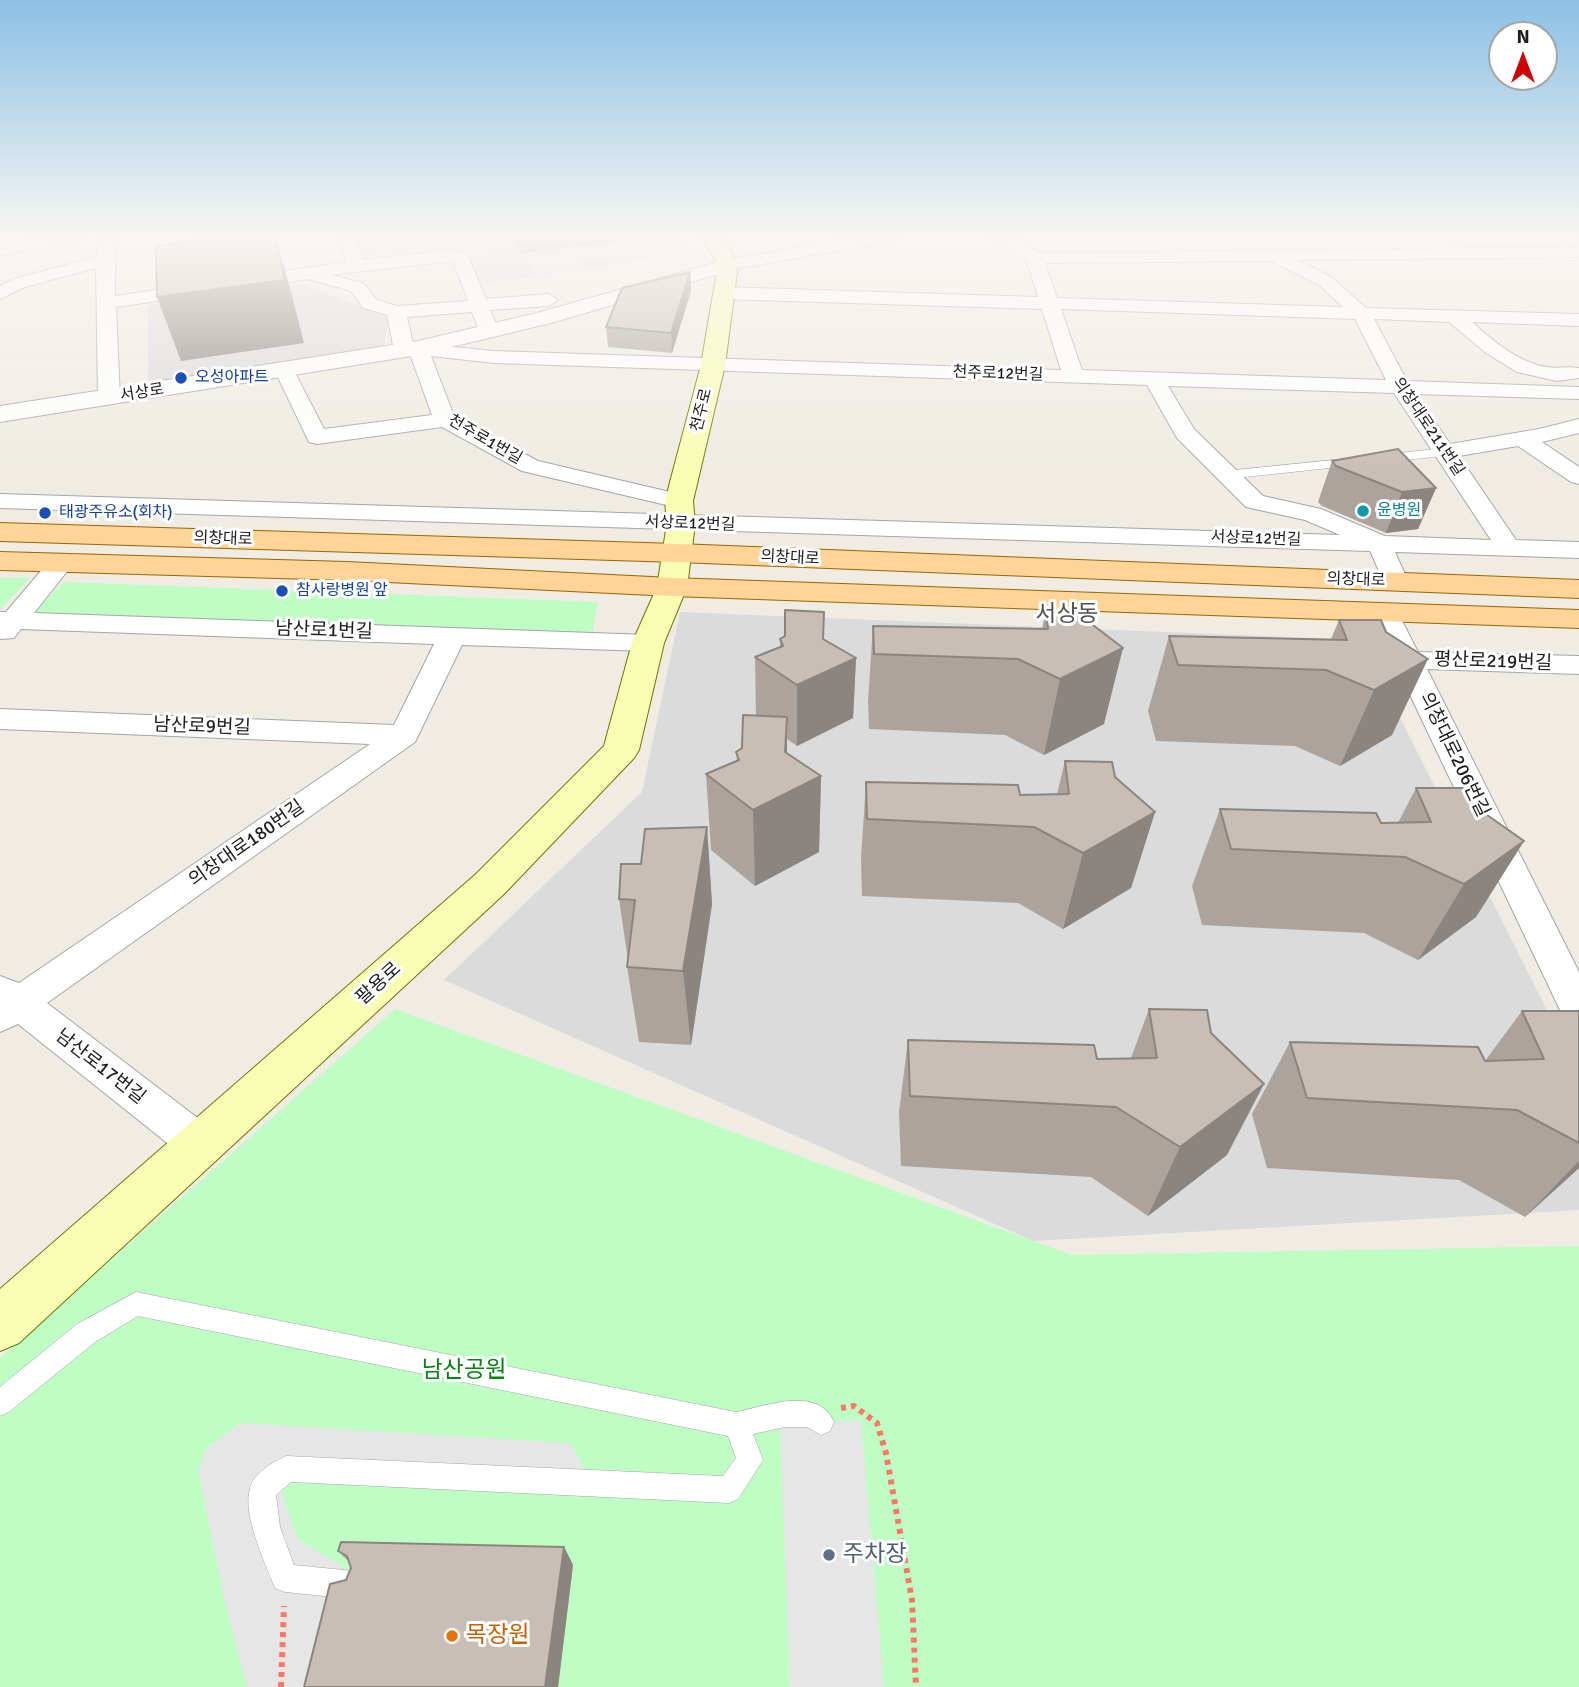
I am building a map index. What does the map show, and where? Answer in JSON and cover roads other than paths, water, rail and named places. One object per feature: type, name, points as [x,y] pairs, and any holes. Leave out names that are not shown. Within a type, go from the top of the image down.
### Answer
[{"type":"main road","name":"천주로","points":[[678,541],[713,365],[719,315]]},
{"type":"main road","name":"의창대로","points":[[0,532],[678,541],[1579,589]]},
{"type":"main road","name":"의창대로","points":[[0,561],[347,571],[678,541],[1385,612],[1579,619]]},
{"type":"main road","name":"팔용로","points":[[0,1324],[490,884],[621,750],[648,643],[678,541]]},
{"type":"street","points":[[105,315],[109,398]]},
{"type":"street","name":"천주로1번길","points":[[397,315],[445,420],[678,541]]},
{"type":"street","points":[[482,315],[489,331]]},
{"type":"street","name":"서상로","points":[[0,414],[411,349],[489,331],[534,315]]},
{"type":"street","points":[[1053,315],[1069,366],[1076,377]]},
{"type":"street","name":"의창대로211번길","points":[[1362,315],[1400,386],[1509,548]]},
{"type":"street","points":[[1395,315],[1579,320]]},
{"type":"street","points":[[1454,316],[1486,347],[1517,363],[1561,376],[1579,371]]},
{"type":"street","name":"천주로12번길","points":[[411,349],[494,357],[1579,393]]},
{"type":"street","points":[[284,369],[317,437],[445,420]]},
{"type":"street","name":"서상로12번길","points":[[1154,379],[1185,433],[1255,502],[1312,514],[1379,543]]},
{"type":"street","points":[[1444,452],[1579,426]]},
{"type":"street","points":[[1522,439],[1579,477]]},
{"type":"street","name":"서상로12번길","points":[[0,501],[678,541],[1379,543],[1579,550]]},
{"type":"street","points":[[1379,543],[1395,581]]},
{"type":"street","points":[[5,625],[60,564]]},
{"type":"street","name":"의창대로206번길","points":[[1385,612],[1579,1010]]},
{"type":"street","name":"남산로1번길","points":[[5,625],[648,643]]},
{"type":"street","name":"의창대로180번길","points":[[6,1003],[404,735],[452,636]]},
{"type":"street","name":"평산로219번길","points":[[1408,660],[1577,668]]},
{"type":"street","name":"남산로9번길","points":[[0,719],[404,735]]},
{"type":"street","name":"남산로17번길","points":[[6,1003],[201,1145]]},
{"type":"lane","points":[[1226,475],[1444,452]]},
{"type":"lane","points":[[0,1403],[86,1333],[136,1304],[736,1425],[785,1414],[817,1418]]},
{"type":"lane","points":[[353,1585],[285,1577],[266,1527],[262,1490],[286,1469],[729,1490],[750,1460],[736,1425]]},
{"type":"place","name":"오성아파트","points":[[181,378]]},
{"type":"place","name":"윤병원","points":[[1363,511]]},
{"type":"place","name":"태광주유소(회차)","points":[[45,513]]},
{"type":"place","name":"참사랑병원 앞","points":[[282,591]]},
{"type":"place","name":"주차장","points":[[829,1555]]},
{"type":"place","name":"목장원","points":[[452,1636]]},
{"type":"district","name":"서상동","points":[[1067,615]]},
{"type":"park label","name":"남산공원","points":[[464,1371]]}]
